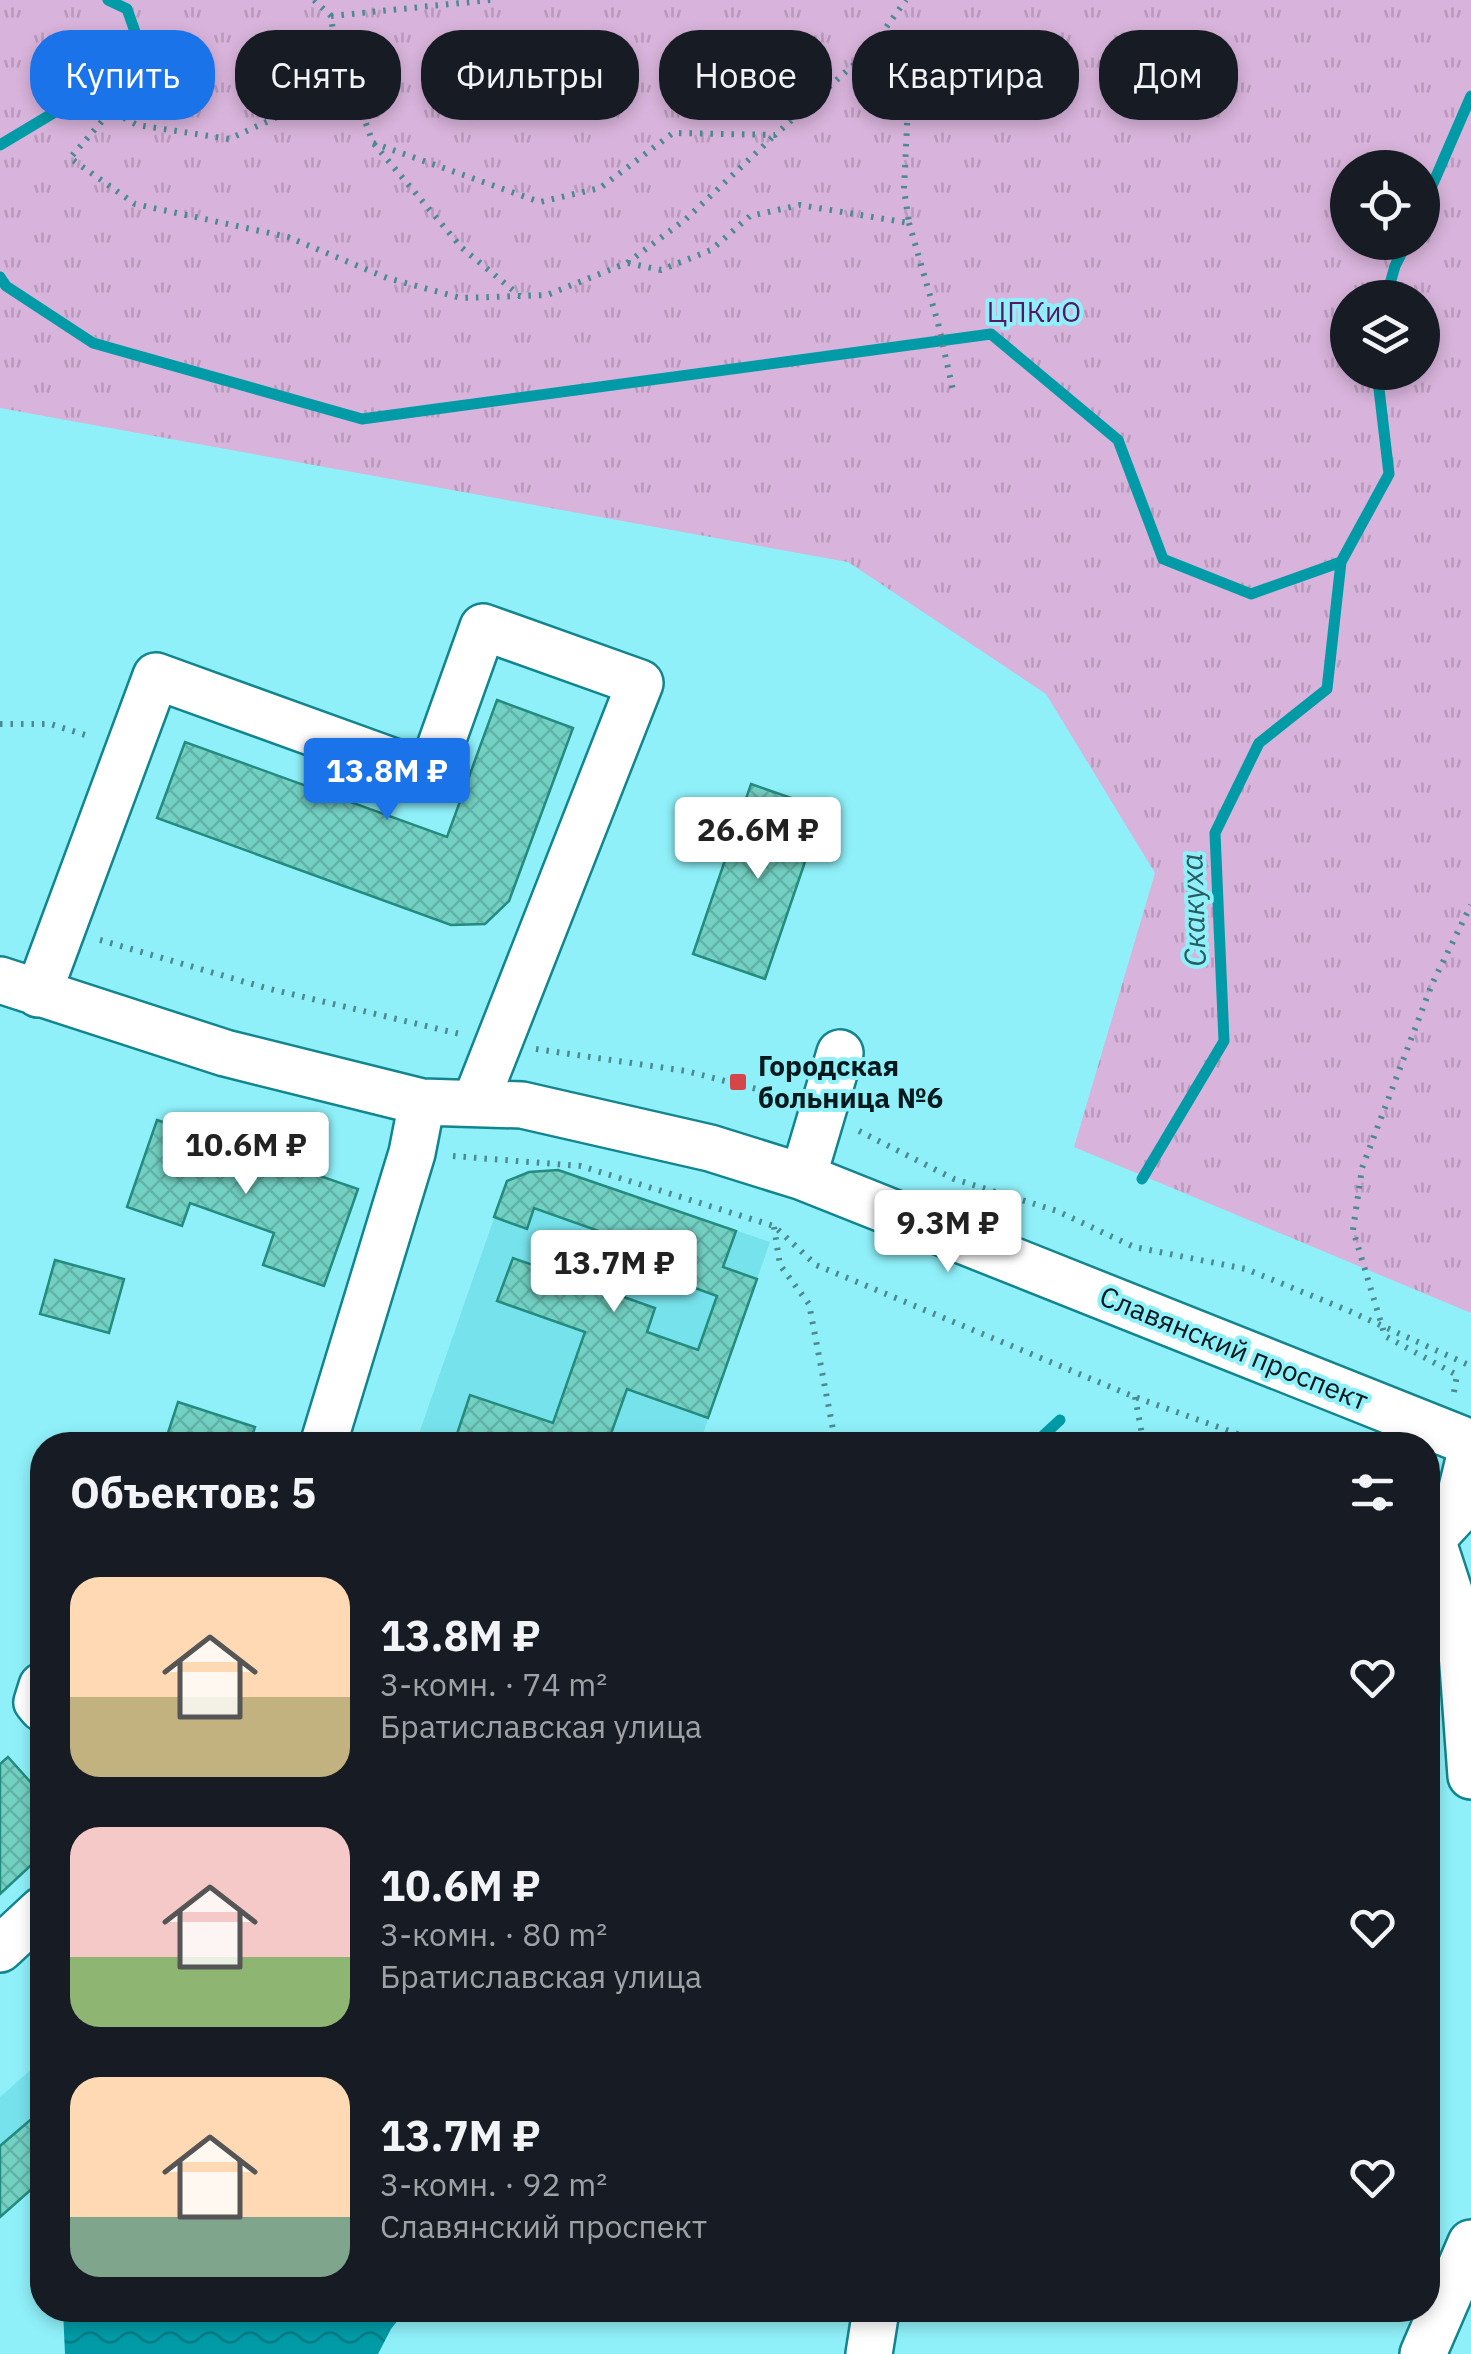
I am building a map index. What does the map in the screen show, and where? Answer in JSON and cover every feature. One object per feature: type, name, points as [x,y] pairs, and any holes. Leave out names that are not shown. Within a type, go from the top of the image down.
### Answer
[{"type":"street","points":[[19,987],[128,750],[156,676],[430,774],[483,628],[640,683],[475,1103]]},
{"type":"street","name":"Славянский проспект","points":[[19,987],[225,1053],[422,1102],[522,1106],[710,1148],[804,1177],[1438,1432]]},
{"type":"street","points":[[804,1177],[840,1053]]},
{"type":"street","points":[[327,1432],[412,1153],[422,1102]]},
{"type":"street","points":[[1440,1530],[1456,1513],[1463,1442]]},
{"type":"street","points":[[1440,1568],[1460,1624],[1471,1776]]},
{"type":"street","points":[[0,1949],[30,1921]]},
{"type":"street","points":[[1440,2318],[1468,2259]]},
{"type":"street","points":[[868,2354],[874,2322]]},
{"type":"street","points":[[1423,2354],[1438,2322]]},
{"type":"path","points":[[314,0],[330,16],[333,30]]},
{"type":"path","points":[[330,16],[491,0]]},
{"type":"path","points":[[884,30],[906,0]]},
{"type":"path","points":[[271,120],[229,139],[136,125],[111,111],[70,158],[135,204],[288,237],[386,278],[462,298],[547,294],[627,263],[686,219],[852,66]]},
{"type":"path","points":[[366,120],[374,143],[462,248],[520,296]]},
{"type":"path","points":[[907,120],[904,189],[909,222],[953,390]]},
{"type":"path","points":[[374,143],[540,202],[600,188],[672,133],[775,134]]},
{"type":"path","points":[[627,263],[661,270],[711,250],[750,216],[800,204],[909,222]]},
{"type":"path","points":[[0,724],[50,724],[128,750]]},
{"type":"path","points":[[1463,1442],[1457,1375],[1385,1336],[1353,1230],[1362,1168],[1432,984],[1471,904]]},
{"type":"path","points":[[897,1150],[954,1179],[1058,1211],[1134,1247],[1246,1269],[1471,1366]]},
{"type":"path","points":[[412,1153],[581,1166],[774,1226],[816,1266],[1136,1397],[1232,1432]]},
{"type":"path","points":[[774,1226],[780,1265],[810,1304],[834,1432]]},
{"type":"path","points":[[1136,1397],[1142,1432]]},
{"type":"shaded area","points":[[558,1170],[770,1242],[704,1432],[420,1432],[507,1181],[529,1172]]},
{"type":"shaded area","points":[[30,2071],[30,2191],[0,2217],[0,2097]]},
{"type":"green space","name":"ЦПКиО","points":[[0,0],[1471,0],[1471,1313],[1074,1147],[1155,873],[1046,694],[848,562],[0,408]]},
{"type":"water","points":[[64,2322],[397,2322],[378,2354],[65,2354]]},
{"type":"building","points":[[497,700],[573,728],[509,901],[485,924],[451,925],[157,818],[185,742],[447,837]]},
{"type":"building","points":[[751,784],[823,809],[765,979],[693,954]]},
{"type":"building","points":[[157,1120],[358,1189],[324,1286],[263,1265],[274,1233],[190,1203],[182,1226],[127,1207]]},
{"type":"building","points":[[558,1170],[736,1231],[723,1267],[757,1279],[708,1418],[627,1389],[612,1432],[458,1432],[470,1395],[553,1423],[585,1332],[497,1301],[513,1258],[655,1308],[647,1332],[698,1350],[717,1296],[651,1272],[658,1252],[534,1208],[527,1229],[494,1217],[507,1181],[529,1172]]},
{"type":"building","points":[[55,1260],[124,1279],[109,1333],[40,1314]]},
{"type":"building","points":[[178,1402],[255,1427],[253,1432],[168,1432]]},
{"type":"building","points":[[8,1757],[30,1782],[30,1866],[0,1894],[0,1764]]},
{"type":"building","points":[[30,2120],[30,2191],[0,2217],[0,2146]]},
{"type":"waterway","points":[[0,145],[110,79],[140,46],[127,9],[108,0]]},
{"type":"waterway","name":"Скакуха","points":[[1440,167],[1471,96]]},
{"type":"waterway","name":"Скакуха","points":[[1391,280],[1398,260]]},
{"type":"waterway","points":[[0,277],[6,286],[93,343],[362,419],[991,334],[1118,440],[1163,559],[1251,594],[1341,562]]},
{"type":"waterway","name":"Скакуха","points":[[1142,1179],[1224,1041],[1215,833],[1259,743],[1327,689],[1341,562],[1389,474],[1379,390]]},
{"type":"waterway","name":"Скакуха","points":[[1047,1432],[1060,1420]]},
{"type":"place","name":"Городская больница №6","points":[[738,1082]]}]
